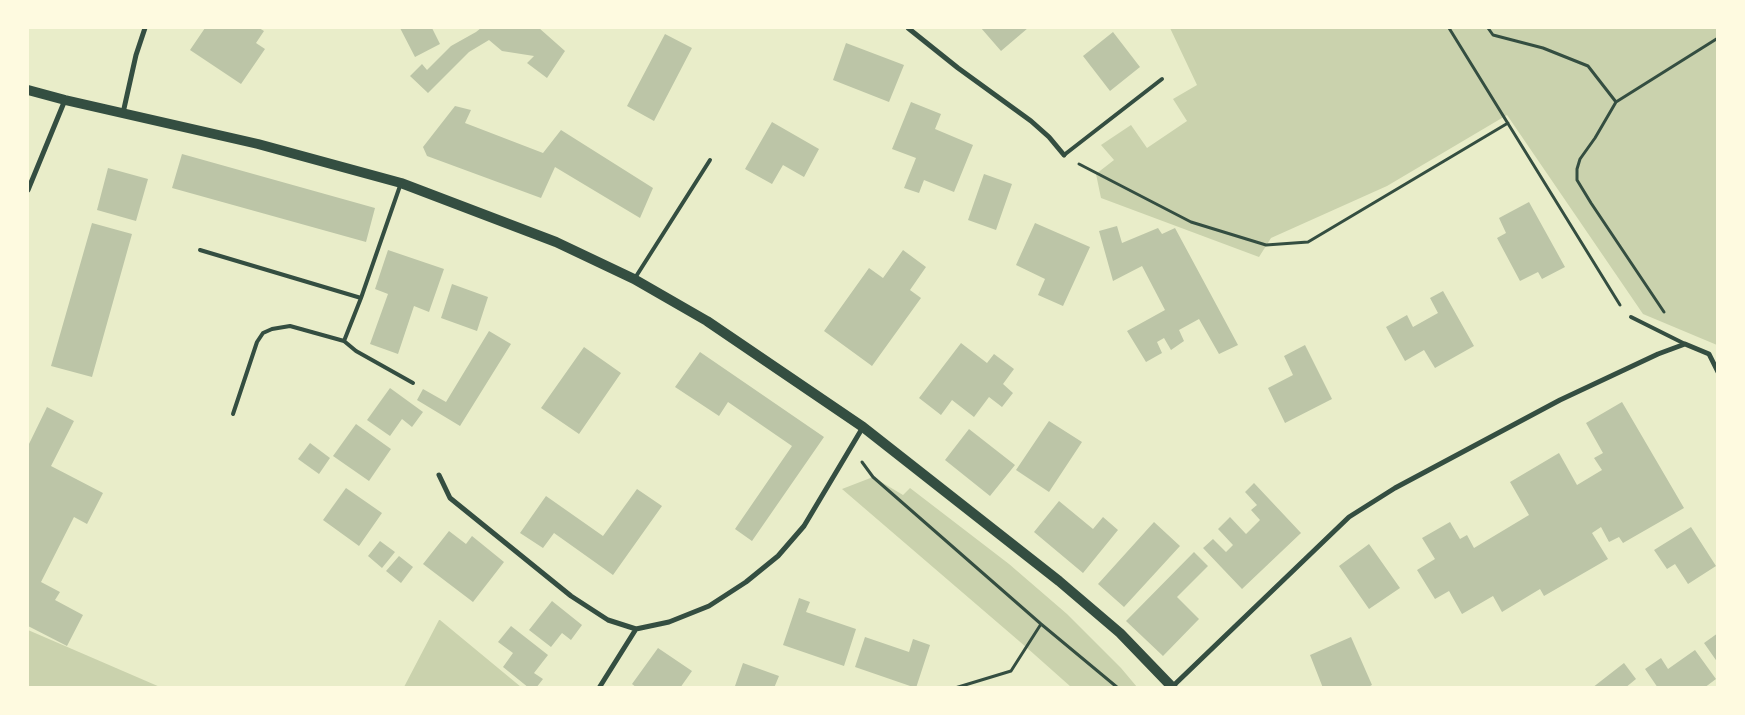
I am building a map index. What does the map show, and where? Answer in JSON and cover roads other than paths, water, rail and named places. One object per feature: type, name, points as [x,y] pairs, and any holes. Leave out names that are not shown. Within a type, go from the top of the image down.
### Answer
[{"type":"main road","points":[[28,90],[258,144],[401,183],[556,242],[634,279],[707,321],[863,427],[1058,581],[1120,633],[1173,687]]},
{"type":"street","points":[[123,113],[136,55],[145,28]]},
{"type":"street","points":[[908,28],[958,68],[1031,121],[1064,155]]},
{"type":"street","points":[[28,190],[65,100]]},
{"type":"street","points":[[1173,687],[1349,517],[1395,488],[1560,400],[1658,354],[1685,344],[1709,354],[1718,372]]},
{"type":"street","points":[[439,474],[450,498],[571,596],[608,620],[636,629],[669,622],[709,606],[746,582],[778,556],[804,526],[863,427]]},
{"type":"street","points":[[599,688],[636,629]]},
{"type":"lane","points":[[1064,155],[1162,79]]},
{"type":"lane","points":[[634,279],[710,160]]},
{"type":"lane","points":[[344,341],[362,298],[401,183]]},
{"type":"lane","points":[[200,250],[362,298]]},
{"type":"lane","points":[[1631,317],[1685,344]]},
{"type":"lane","points":[[233,414],[257,342],[263,333],[272,329],[290,326],[344,341],[356,351],[412,383]]}]
